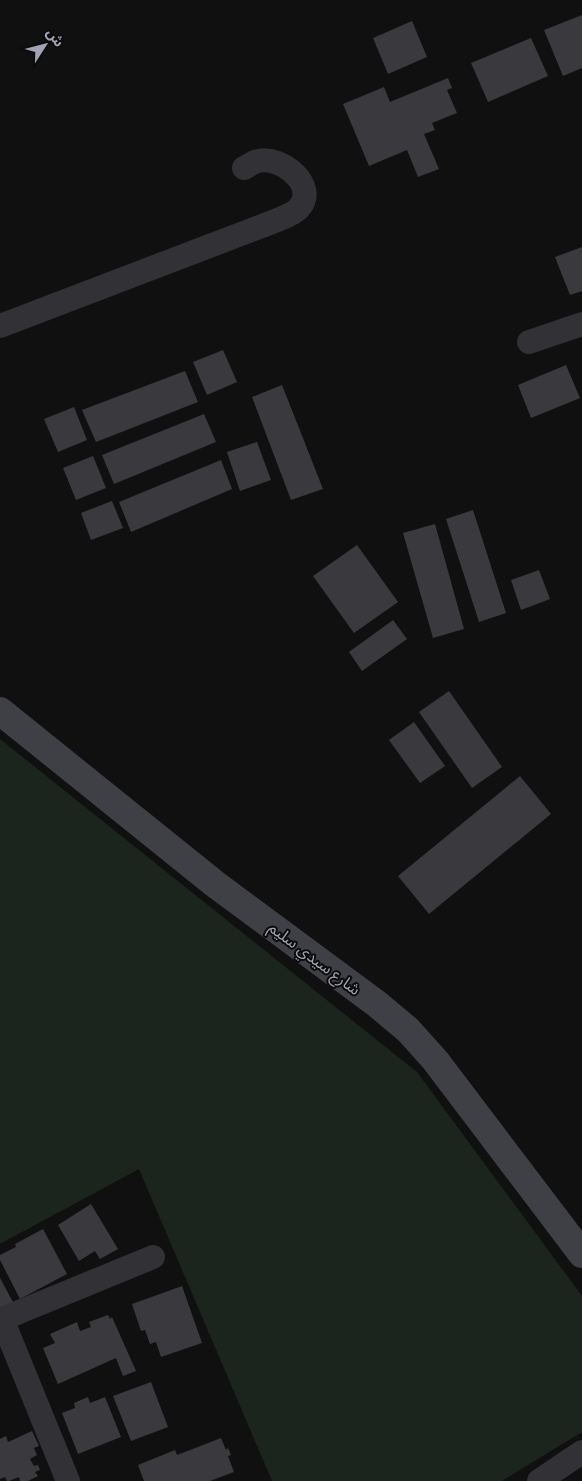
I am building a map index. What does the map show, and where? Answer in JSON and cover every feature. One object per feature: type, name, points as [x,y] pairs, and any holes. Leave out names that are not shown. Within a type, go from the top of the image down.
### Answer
[{"type":"main road","name":"شارع سيدي سليم","points":[[0,711],[216,884],[377,1004],[408,1030],[435,1060],[582,1254]]},
{"type":"street","points":[[0,326],[275,221],[298,209],[304,199],[304,188],[294,174],[282,164],[258,160],[244,168]]},
{"type":"street","points":[[529,342],[582,324]]},
{"type":"street","points":[[68,1481],[1,1319],[153,1257]]},
{"type":"street","points":[[539,1481],[582,1452]]},
{"type":"shaded area","points":[[0,739],[417,1072],[582,1296],[582,1432],[502,1481],[272,1481],[139,1169],[0,1244]]},
{"type":"building","points":[[582,15],[582,68],[563,76],[544,30]]},
{"type":"building","points":[[412,21],[427,57],[388,74],[373,38]]},
{"type":"building","points":[[531,38],[548,76],[488,102],[471,63]]},
{"type":"building","points":[[448,78],[452,88],[447,90],[457,113],[432,123],[435,130],[424,134],[439,169],[418,177],[407,150],[369,166],[343,104],[384,87],[390,102]]},
{"type":"building","points":[[582,247],[582,291],[570,295],[555,257]]},
{"type":"building","points":[[223,350],[237,382],[207,395],[193,362]]},
{"type":"building","points":[[566,365],[580,398],[531,418],[518,385]]},
{"type":"building","points":[[185,371],[198,402],[96,442],[82,410]]},
{"type":"building","points":[[282,385],[323,489],[291,500],[252,397]]},
{"type":"building","points":[[74,407],[87,440],[58,452],[44,419]]},
{"type":"building","points":[[204,414],[216,442],[114,484],[102,455]]},
{"type":"building","points":[[257,442],[271,480],[240,491],[227,452]]},
{"type":"building","points":[[93,456],[106,488],[76,500],[63,468]]},
{"type":"building","points":[[221,460],[232,489],[131,532],[119,502]]},
{"type":"building","points":[[112,501],[123,528],[91,540],[81,513]]},
{"type":"building","points":[[473,510],[506,613],[479,622],[446,519]]},
{"type":"building","points":[[435,524],[464,629],[433,638],[403,533]]},
{"type":"building","points":[[357,545],[398,602],[354,633],[313,576]]},
{"type":"building","points":[[539,570],[550,599],[521,610],[511,580]]},
{"type":"building","points":[[393,620],[407,639],[362,671],[349,652]]},
{"type":"building","points":[[449,691],[502,767],[472,788],[419,712]]},
{"type":"building","points":[[414,722],[445,766],[420,783],[389,740]]},
{"type":"building","points":[[520,776],[551,814],[429,914],[398,876]]},
{"type":"building","points":[[91,1204],[118,1249],[100,1259],[95,1251],[79,1261],[58,1225]]},
{"type":"building","points":[[43,1229],[67,1274],[20,1299],[0,1260],[0,1255],[16,1247],[15,1244]]},
{"type":"building","points":[[0,1278],[13,1302],[0,1309]]},
{"type":"building","points":[[182,1286],[202,1343],[161,1357],[156,1342],[150,1344],[145,1330],[141,1331],[132,1304]]},
{"type":"building","points":[[108,1315],[110,1319],[112,1317],[136,1371],[123,1376],[116,1358],[58,1384],[43,1348],[55,1343],[50,1334],[77,1322],[80,1331],[91,1327],[89,1322]]},
{"type":"building","points":[[151,1382],[168,1427],[131,1441],[113,1396]]},
{"type":"building","points":[[88,1397],[90,1403],[105,1397],[121,1437],[78,1454],[62,1413],[75,1408],[74,1403]]},
{"type":"building","points":[[32,1431],[39,1446],[34,1448],[37,1455],[30,1459],[34,1466],[38,1465],[40,1470],[35,1472],[38,1476],[28,1481],[20,1481],[19,1477],[9,1481],[5,1477],[0,1479],[0,1439],[6,1436],[8,1442]]},
{"type":"building","points":[[221,1438],[226,1450],[228,1448],[231,1455],[228,1456],[234,1472],[210,1481],[144,1481],[138,1465],[175,1450],[177,1455]]}]
